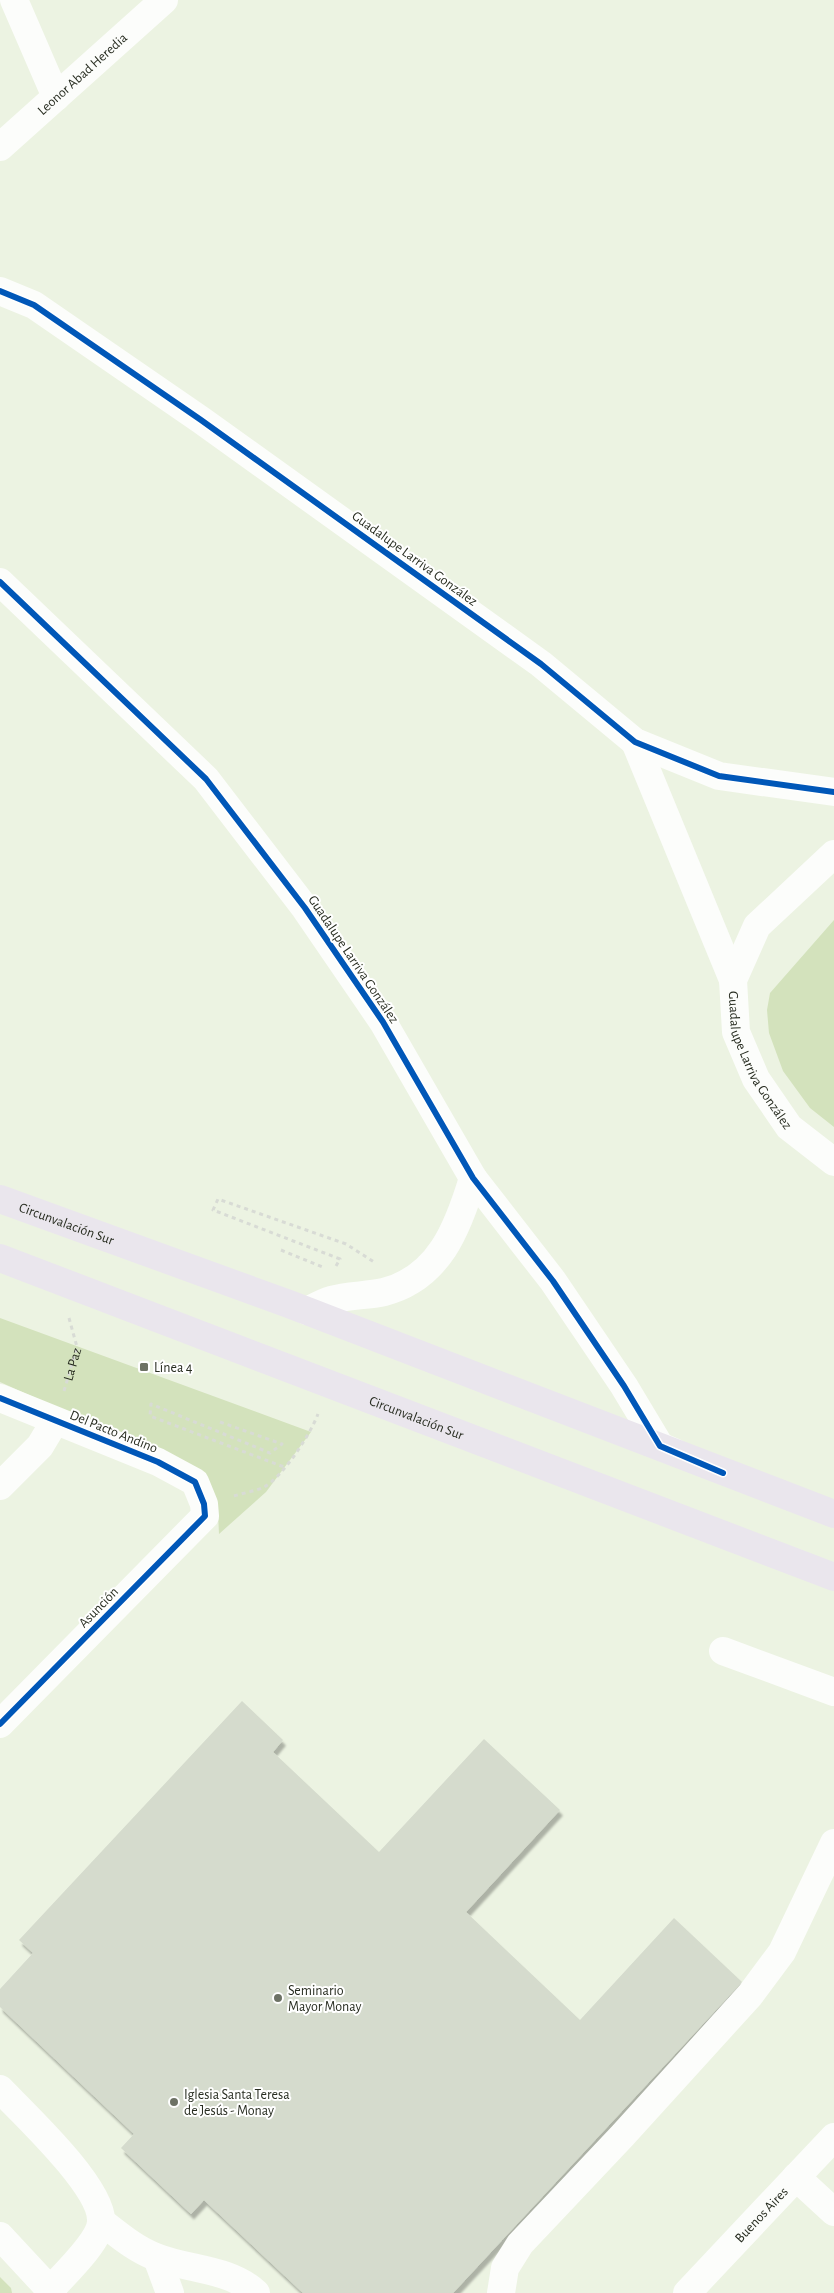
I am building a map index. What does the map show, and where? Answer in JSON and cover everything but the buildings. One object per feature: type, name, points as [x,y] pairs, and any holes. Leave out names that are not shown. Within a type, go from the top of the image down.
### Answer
[{"type":"highway","name":"Circunvalación Sur","points":[[0,1199],[307,1311],[723,1473],[834,1514]]},
{"type":"highway","name":"Circunvalación Sur","points":[[0,1258],[834,1577]]},
{"type":"street","points":[[14,0],[56,97]]},
{"type":"street","name":"Leonor Abad Heredia","points":[[0,147],[164,0]]},
{"type":"street","name":"Guadalupe Larriva González","points":[[0,291],[34,305],[209,426],[541,664],[635,742],[719,776],[834,792]]},
{"type":"street","name":"Guadalupe Larriva González","points":[[0,582],[206,779],[305,908],[383,1022],[472,1178],[553,1281],[624,1386],[660,1446],[723,1473]]},
{"type":"street","points":[[635,742],[733,980]]},
{"type":"street","name":"Guadalupe Larriva González","points":[[834,854],[757,926],[733,980],[736,1032],[756,1079],[789,1127],[834,1162]]},
{"type":"street","points":[[307,1311],[331,1300],[371,1295],[408,1284],[433,1263],[448,1242],[465,1202],[472,1178]]},
{"type":"street","name":"Del Pacto Andino","points":[[0,1398],[158,1462],[195,1482],[204,1504]]},
{"type":"street","points":[[0,1486],[40,1446],[55,1421]]},
{"type":"street","name":"Asunción","points":[[0,1724],[205,1516],[204,1504]]},
{"type":"street","points":[[723,1651],[834,1692]]},
{"type":"street","points":[[501,2293],[505,2268],[520,2244],[622,2136],[750,1995],[782,1952],[834,1842]]},
{"type":"street","points":[[0,2089],[69,2161],[97,2203],[102,2222],[130,2244],[157,2258],[199,2267],[246,2284],[256,2293]]},
{"type":"street","name":"Buenos Aires","points":[[688,2293],[834,2137]]},
{"type":"street","points":[[796,2177],[834,2212]]},
{"type":"street","points":[[0,2236],[51,2291],[80,2258],[102,2222]]},
{"type":"street","points":[[157,2258],[170,2293]]},
{"type":"path","points":[[281,1250],[333,1272],[340,1259],[213,1210],[218,1199],[346,1244],[408,1284]]},
{"type":"path","points":[[204,1504],[265,1487],[284,1467],[311,1432],[330,1385]]},
{"type":"path","points":[[220,1422],[282,1444],[270,1454],[151,1404],[150,1416],[284,1467]]},
{"type":"green space","points":[[834,920],[834,1127],[810,1108],[783,1071],[769,1033],[767,1010],[770,993]]},
{"type":"green space","points":[[0,1318],[311,1432],[266,1492],[219,1534],[218,1513],[205,1474],[0,1382]]},
{"type":"green space","points":[[0,2277],[11,2288],[12,2293],[0,2293]]},
{"type":"cycle path","points":[[0,291],[34,305],[201,420],[541,664],[635,742],[719,776],[834,792]]},
{"type":"cycle path","points":[[0,582],[206,779],[305,908],[383,1022],[473,1178],[553,1281],[624,1386],[660,1446],[723,1473]]},
{"type":"cycle path","points":[[0,1398],[158,1462],[195,1482],[204,1504],[205,1516],[0,1724]]},
{"type":"place","name":"Línea 4","points":[[144,1367]]},
{"type":"place","name":"Seminario Mayor Monay","points":[[278,1998]]},
{"type":"place","name":"Iglesia Santa Teresa de Jesús - Monay","points":[[174,2102]]}]
